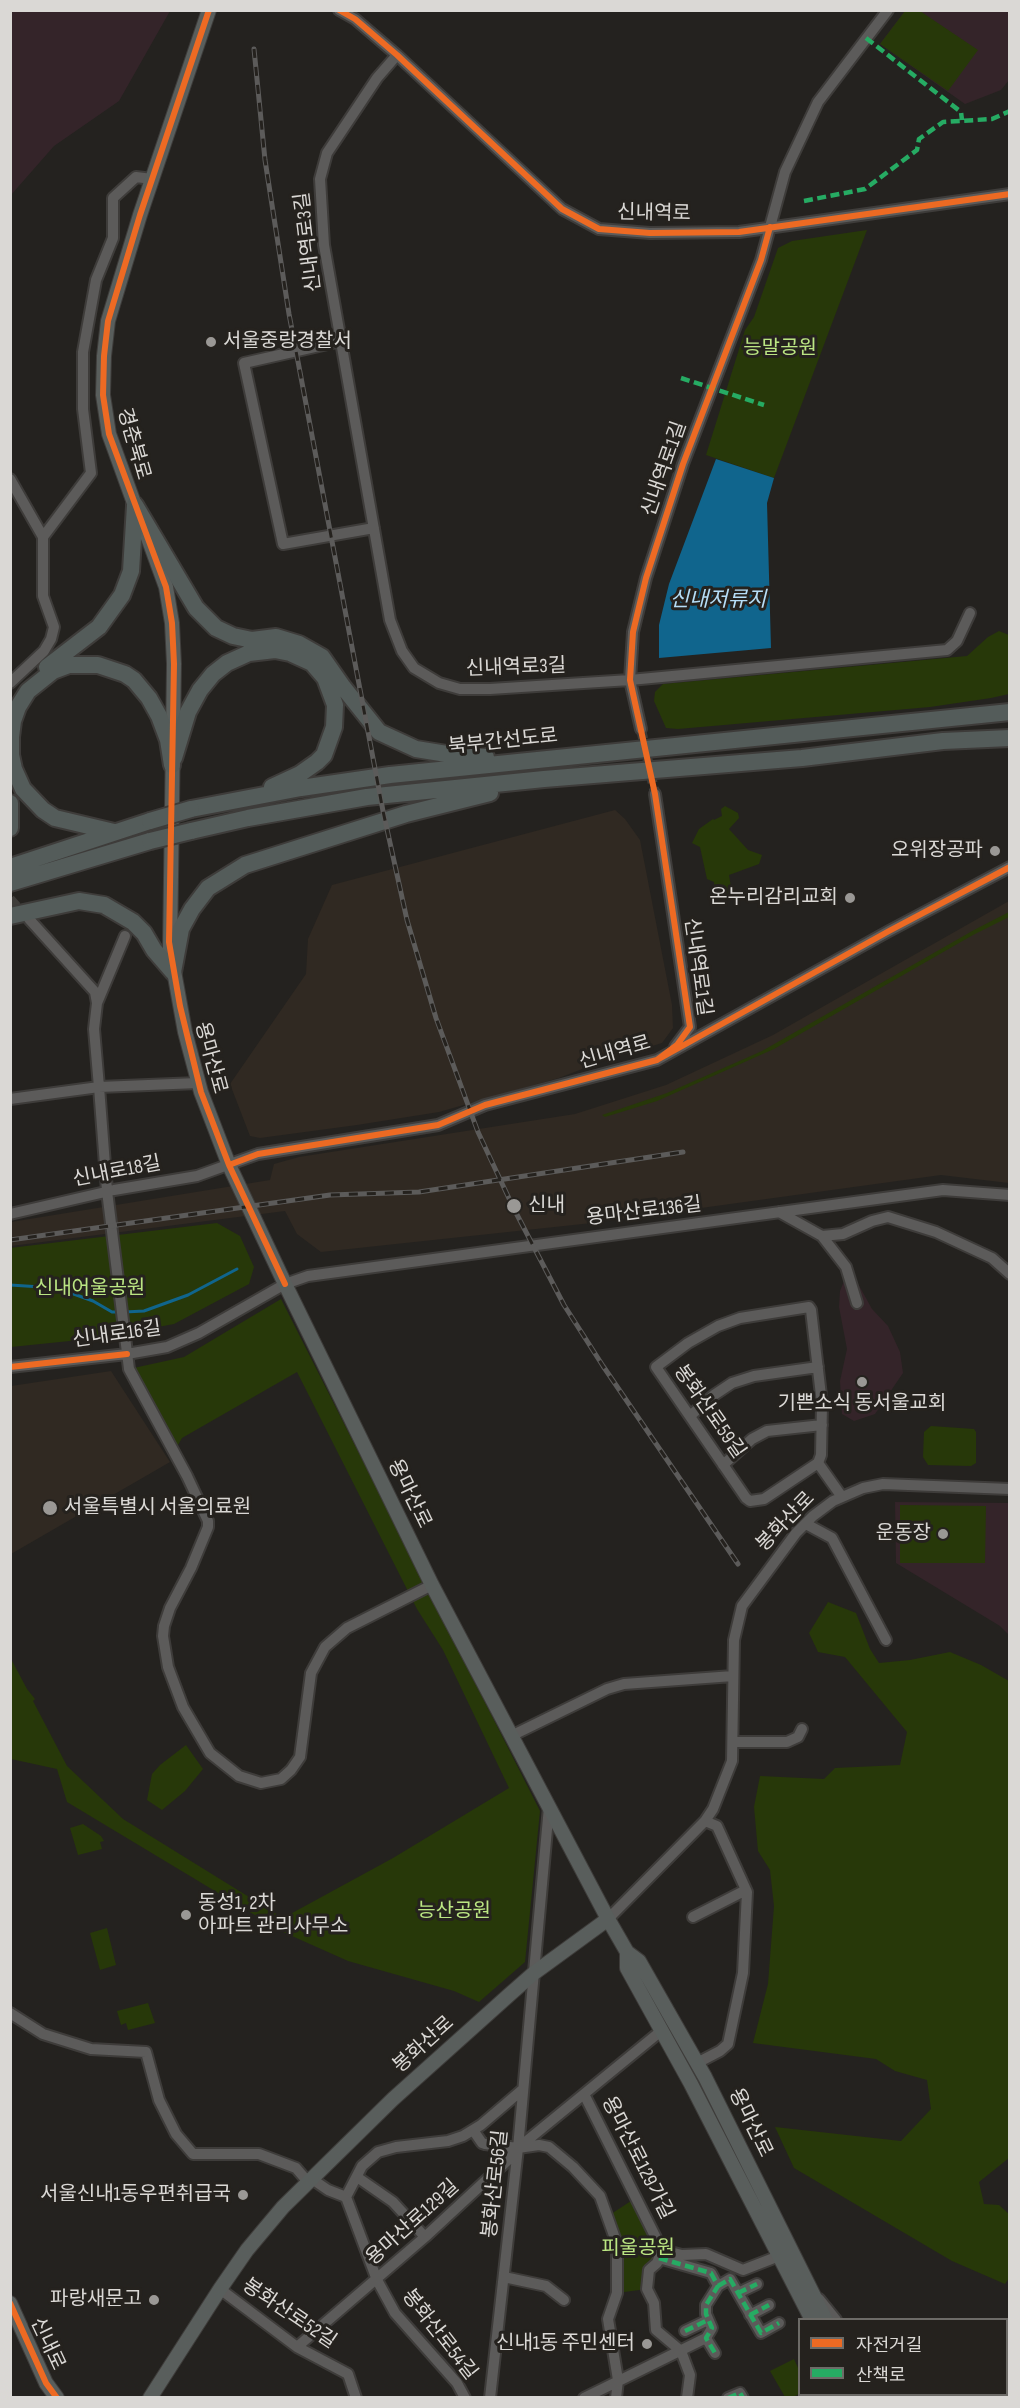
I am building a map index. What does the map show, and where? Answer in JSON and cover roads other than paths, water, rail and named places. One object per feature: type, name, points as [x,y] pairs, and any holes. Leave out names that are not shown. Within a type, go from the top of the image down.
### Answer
[{"type":"highway","points":[[10,703],[25,684],[99,627],[122,595],[132,571],[135,505]]},
{"type":"highway","points":[[135,505],[196,608],[216,628],[233,636],[252,640],[276,637],[299,644],[322,657],[379,732],[416,749],[453,755],[535,759]]},
{"type":"highway","points":[[172,765],[177,742],[188,712],[206,681],[219,668],[249,653],[268,650],[282,651],[306,659],[326,678],[335,705],[334,727],[329,744],[324,754],[300,774],[246,798]]},
{"type":"highway","points":[[114,832],[55,818],[38,806],[23,789],[14,769],[11,737],[18,707],[28,691],[47,675],[69,665],[98,665],[125,674],[134,680],[149,698],[159,716],[168,740],[172,765]]},
{"type":"highway","name":"북부간선도로","points":[[10,867],[191,809],[301,788],[390,775],[535,759],[1010,712]]},
{"type":"highway","name":"북부간선도로","points":[[10,883],[191,831],[248,818],[367,797],[544,779],[802,758],[943,741],[1010,738]]},
{"type":"highway","points":[[943,741],[1010,746]]},
{"type":"highway","points":[[173,972],[181,929],[192,909],[208,888],[245,865],[406,814],[544,779]]},
{"type":"highway","points":[[10,803],[10,828]]},
{"type":"highway","points":[[10,916],[79,902],[104,905],[133,922],[173,972]]},
{"type":"main road","name":"경춘북로","points":[[171,825],[174,664],[172,623],[166,587],[108,434],[103,395],[104,356],[108,321],[152,178],[209,10]]},
{"type":"main road","name":"용마산로","points":[[171,825],[169,942],[173,972],[198,1083],[229,1165],[432,1585],[608,1919],[627,1952],[639,1960],[697,2063],[804,2290],[812,2318]]},
{"type":"main road","name":"봉화산로","points":[[150,2397],[247,2250],[276,2215],[393,2099],[534,1973],[608,1919]]},
{"type":"main road","name":"용마산로","points":[[627,1952],[627,1968],[778,2256],[824,2318]]},
{"type":"main road","name":"신내로","points":[[10,2303],[46,2383],[57,2397]]},
{"type":"street","name":"신내역로","points":[[339,10],[354,19],[397,55],[562,208],[599,229],[650,232],[739,232],[1010,194]]},
{"type":"street","name":"신내역로1길","points":[[641,729],[630,680],[633,632],[646,578],[683,464],[761,260],[785,172],[818,102],[888,10]]},
{"type":"street","name":"신내역로3길","points":[[397,55],[377,78],[327,153],[320,179],[324,245],[390,620],[402,651],[414,668],[439,683],[460,689],[490,689],[630,680],[948,650],[957,641],[970,613]]},
{"type":"street","points":[[43,537],[91,473],[83,409],[83,351],[96,280],[113,238],[113,198],[136,177],[152,178]]},
{"type":"street","points":[[341,341],[244,363],[283,544],[374,528]]},
{"type":"street","points":[[10,479],[43,537],[43,596],[54,627],[44,651],[12,677]]},
{"type":"street","name":"신내역로1길","points":[[655,794],[690,1027],[677,1045],[657,1060]]},
{"type":"street","name":"신내역로","points":[[229,1165],[258,1154],[438,1125],[485,1105],[657,1060],[889,931],[1010,867]]},
{"type":"street","points":[[29,919],[95,992],[97,1003]]},
{"type":"street","points":[[125,936],[97,1003],[94,1029],[107,1191],[129,1369],[187,1476],[208,1521],[208,1527],[191,1568],[170,1608],[163,1636],[168,1667],[183,1707],[210,1753],[239,1776],[261,1783],[278,1781],[291,1770],[300,1757],[311,1673],[325,1647],[347,1628],[432,1585]]},
{"type":"street","points":[[10,1099],[99,1087],[198,1083]]},
{"type":"street","name":"신내로18길","points":[[10,1214],[107,1191],[197,1176],[229,1165]]},
{"type":"street","name":"용마산로136길","points":[[285,1284],[308,1276],[451,1255],[943,1190],[1010,1195]]},
{"type":"street","points":[[779,1212],[822,1236],[846,1267],[857,1303]]},
{"type":"street","points":[[822,1236],[843,1234],[872,1221],[888,1217],[936,1232],[992,1258],[1010,1275]]},
{"type":"street","name":"신내로16길","points":[[10,1366],[127,1354],[167,1347],[188,1338],[285,1284]]},
{"type":"street","name":"봉화산로59길","points":[[809,1307],[812,1310],[818,1367],[822,1425],[818,1463],[764,1499],[757,1501],[746,1498],[656,1367],[688,1343],[718,1326],[740,1318],[809,1307]]},
{"type":"street","points":[[690,1416],[732,1383],[763,1374],[818,1367]]},
{"type":"street","points":[[723,1465],[752,1439],[767,1431],[822,1425]]},
{"type":"street","points":[[818,1463],[842,1497]]},
{"type":"street","name":"봉화산로","points":[[608,1919],[705,1821],[725,1782],[732,1761],[734,1640],[742,1606],[765,1573],[806,1524],[833,1501],[863,1488],[883,1484],[1010,1489]]},
{"type":"street","points":[[806,1524],[832,1538],[886,1640]]},
{"type":"street","points":[[512,1736],[607,1689],[624,1684],[733,1676]]},
{"type":"street","points":[[733,1742],[787,1742],[798,1737],[802,1729]]},
{"type":"street","name":"봉화산로56길","points":[[490,2397],[518,2148],[549,1807]]},
{"type":"street","points":[[697,2063],[728,2044],[743,1973],[746,1890],[717,1826],[705,1821]]},
{"type":"street","points":[[693,1917],[746,1890]]},
{"type":"street","points":[[10,2013],[43,2034],[91,2049],[146,2052],[159,2100],[176,2134],[193,2154],[259,2154],[296,2168],[310,2181],[346,2197],[362,2166],[378,2152],[396,2147],[448,2141],[473,2130],[522,2090]]},
{"type":"street","name":"용마산로129길","points":[[297,2346],[425,2237],[518,2148],[662,2031]]},
{"type":"street","name":"용마산로129가길","points":[[584,2094],[661,2254]]},
{"type":"street","points":[[473,2130],[482,2143],[518,2148],[540,2145],[549,2147],[573,2167],[600,2196],[617,2244],[617,2293],[608,2319],[618,2380],[616,2397]]},
{"type":"street","points":[[357,2177],[393,2202],[425,2237]]},
{"type":"street","name":"봉화산로54길","points":[[346,2197],[377,2280],[395,2313],[457,2383],[465,2397]]},
{"type":"street","points":[[661,2254],[706,2254],[743,2270],[778,2256]]},
{"type":"street","points":[[661,2254],[711,2274],[718,2286]]},
{"type":"street","points":[[661,2254],[657,2264],[649,2270],[648,2289],[654,2303],[656,2330],[681,2351],[690,2375],[687,2397]]},
{"type":"street","points":[[504,2277],[546,2286],[564,2300]]},
{"type":"street","points":[[584,2397],[706,2338],[712,2328],[708,2320],[706,2305],[718,2286],[730,2279],[760,2333],[779,2323]]},
{"type":"street","points":[[738,2293],[757,2284]]},
{"type":"street","name":"봉화산로52길","points":[[220,2289],[297,2346],[348,2374],[356,2397]]},
{"type":"street","points":[[804,2290],[805,2318]]},
{"type":"street","points":[[804,2290],[835,2318]]},
{"type":"street","points":[[750,2314],[769,2305]]},
{"type":"street","points":[[685,2331],[708,2320]]},
{"type":"street","points":[[706,2338],[715,2353]]},
{"type":"street","points":[[728,2397],[740,2393],[743,2397]]},
{"type":"water","name":"신내저류지","points":[[716,459],[774,478],[767,503],[771,648],[659,658],[659,625],[669,584]]},
{"type":"waterway","points":[[125,1312],[144,1311],[188,1295],[237,1269]]},
{"type":"waterway","points":[[10,1285],[57,1288],[93,1301],[112,1312],[118,1312]]},
{"type":"tunnel","points":[[641,729],[655,794]]},
{"type":"tunnel","points":[[10,899],[26,917]]},
{"type":"railway","points":[[254,49],[265,160],[289,314],[383,811],[407,920],[436,1018],[478,1132],[513,1207],[564,1305],[738,1564]]},
{"type":"railway","points":[[10,1240],[330,1195],[419,1192],[683,1152]]},
{"type":"place","name":"서울중랑경찰서","points":[[211,342]]},
{"type":"place","name":"오위장공파","points":[[995,851]]},
{"type":"place","name":"온누리감리교회","points":[[850,898]]},
{"type":"place","name":"신내","points":[[514,1206]]},
{"type":"place","name":"기쁜소식 동서울교회","points":[[862,1382]]},
{"type":"place","name":"서울특별시 서울의료원","points":[[50,1508]]},
{"type":"place","name":"운동장","points":[[943,1534]]},
{"type":"place","name":"동성1, 2차 아파트 관리사무소","points":[[186,1915]]},
{"type":"place","name":"서울신내1동우편취급국","points":[[243,2195]]},
{"type":"place","name":"파랑새문고","points":[[154,2300]]},
{"type":"place","name":"신내1동 주민센터","points":[[647,2344]]},
{"type":"park label","name":"능말공원","points":[[780,349]]},
{"type":"park label","name":"신내어울공원","points":[[90,1289]]},
{"type":"park label","name":"능산공원","points":[[454,1912]]},
{"type":"park label","name":"피울공원","points":[[638,2249]]}]
